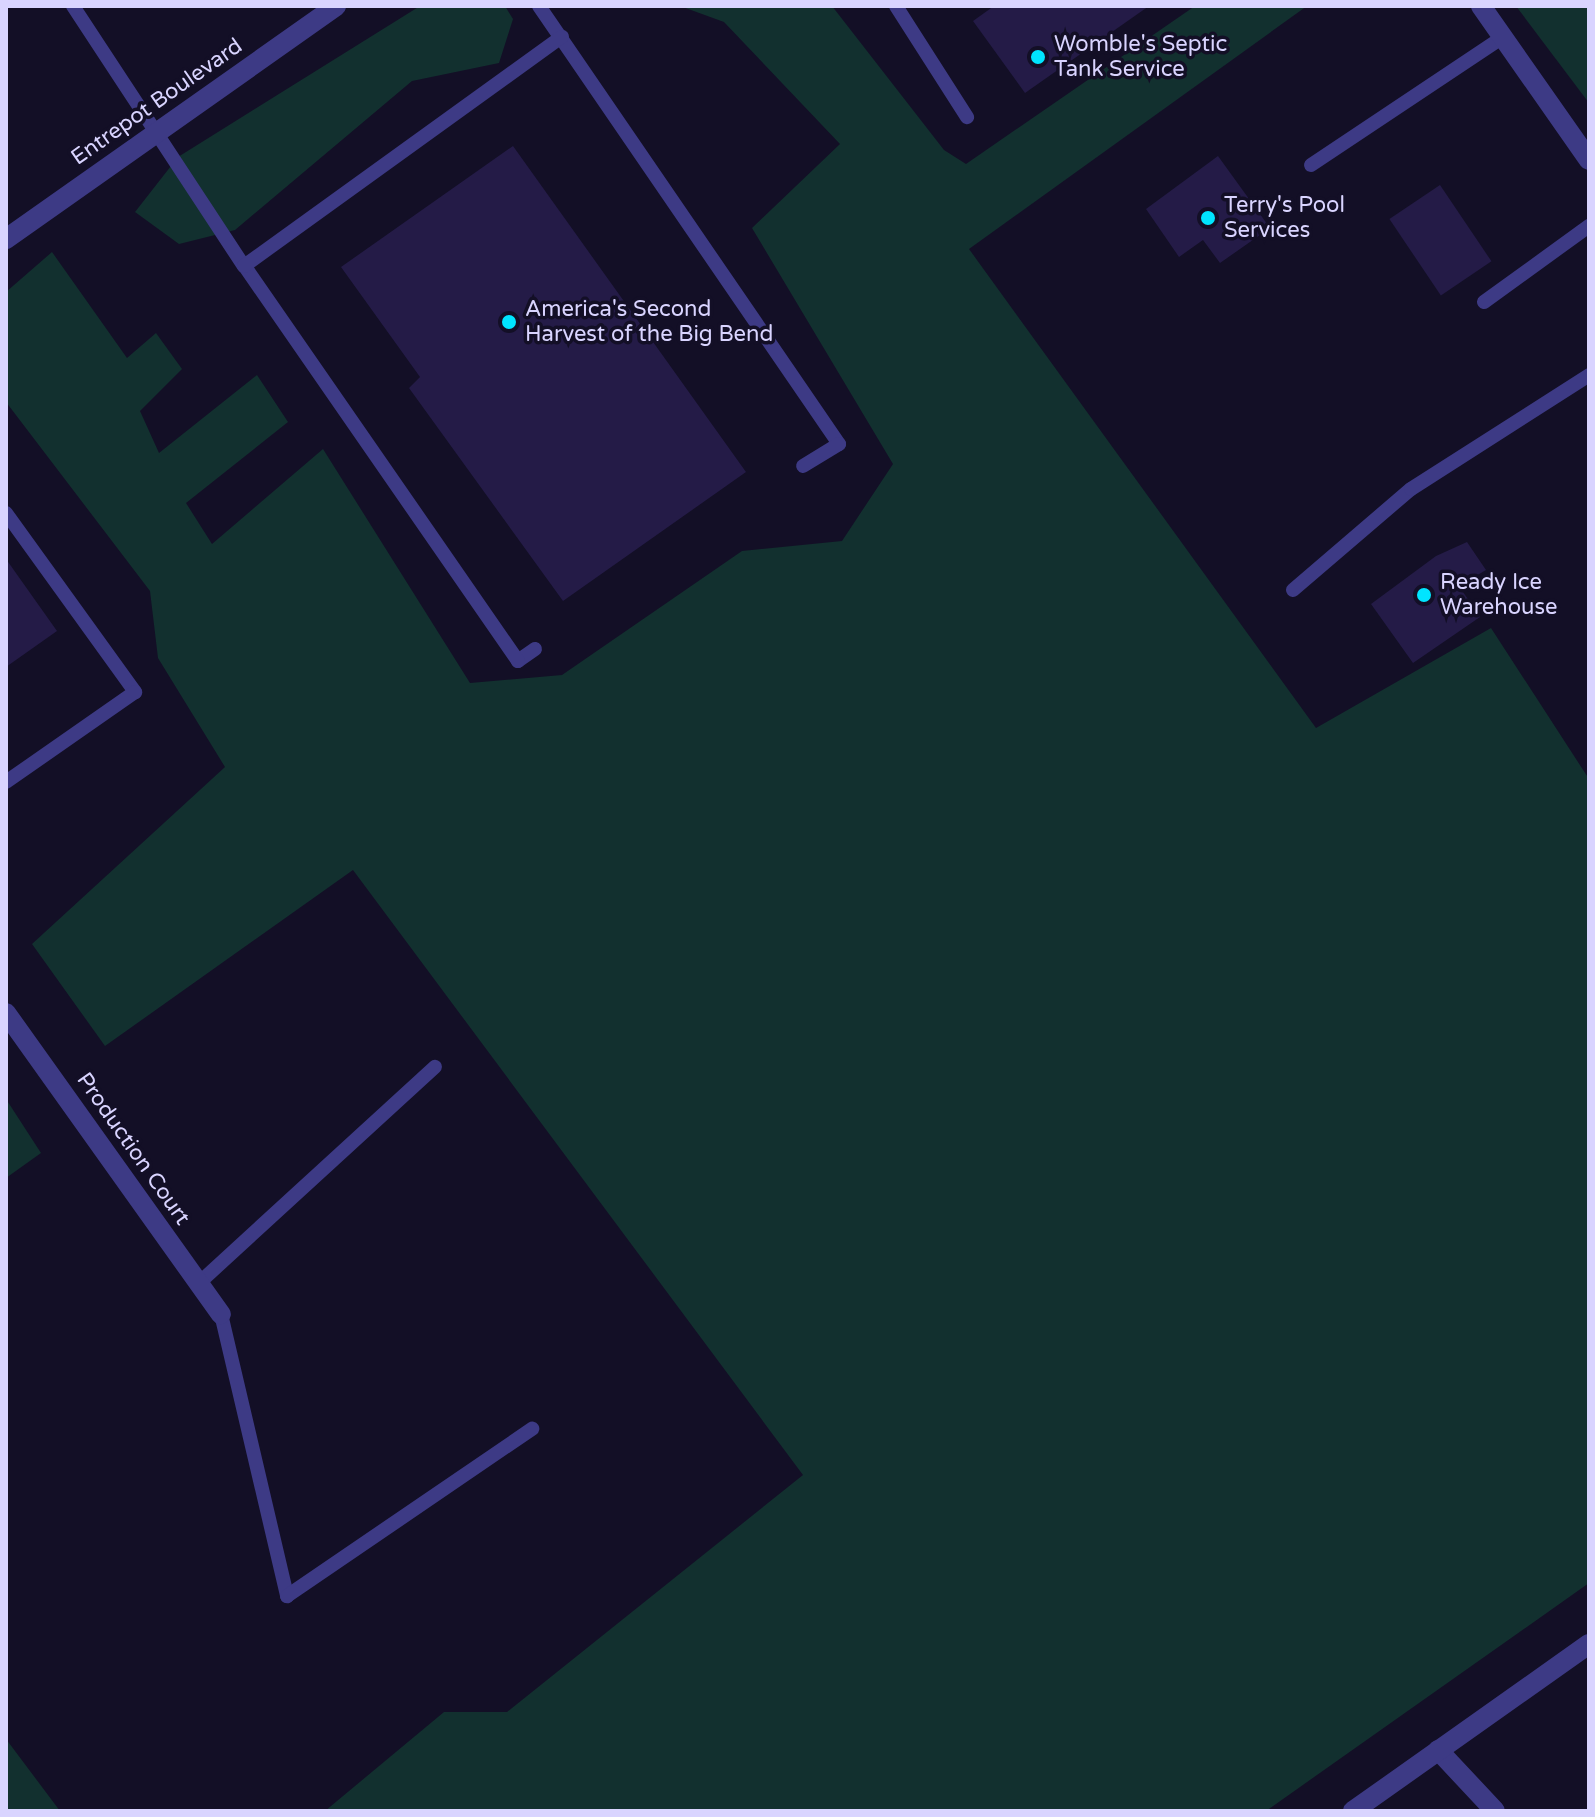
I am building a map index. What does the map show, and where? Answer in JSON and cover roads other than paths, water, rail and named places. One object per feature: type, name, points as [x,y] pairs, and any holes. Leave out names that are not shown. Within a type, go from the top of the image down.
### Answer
[{"type":"street","name":"Entrepot Boulevard","points":[[6,239],[157,131],[314,12],[336,6]]},
{"type":"street","points":[[1481,6],[1589,160]]},
{"type":"street","name":"Production Court","points":[[9,1024],[221,1314]]},
{"type":"street","points":[[1353,1811],[1589,1644]]},
{"type":"street","points":[[1438,1750],[1495,1811]]},
{"type":"lane","points":[[73,6],[244,266],[518,661],[535,649]]},
{"type":"lane","points":[[539,6],[839,444],[803,466]]},
{"type":"lane","points":[[896,6],[967,117]]},
{"type":"lane","points":[[244,266],[562,37]]},
{"type":"lane","points":[[1311,165],[1503,37]]},
{"type":"lane","points":[[1484,302],[1589,226]]},
{"type":"lane","points":[[1293,590],[1411,489],[1589,375]]},
{"type":"lane","points":[[6,513],[135,692],[6,782]]},
{"type":"lane","points":[[199,1283],[435,1067]]},
{"type":"lane","points":[[221,1314],[287,1596],[532,1429]]},
{"type":"place","name":"Womble's Septic Tank Service","points":[[1038,57]]},
{"type":"place","name":"Terry's Pool Services","points":[[1208,218]]},
{"type":"place","name":"America's Second Harvest of the Big Bend","points":[[509,322]]},
{"type":"place","name":"Ready Ice Warehouse","points":[[1424,595]]}]
